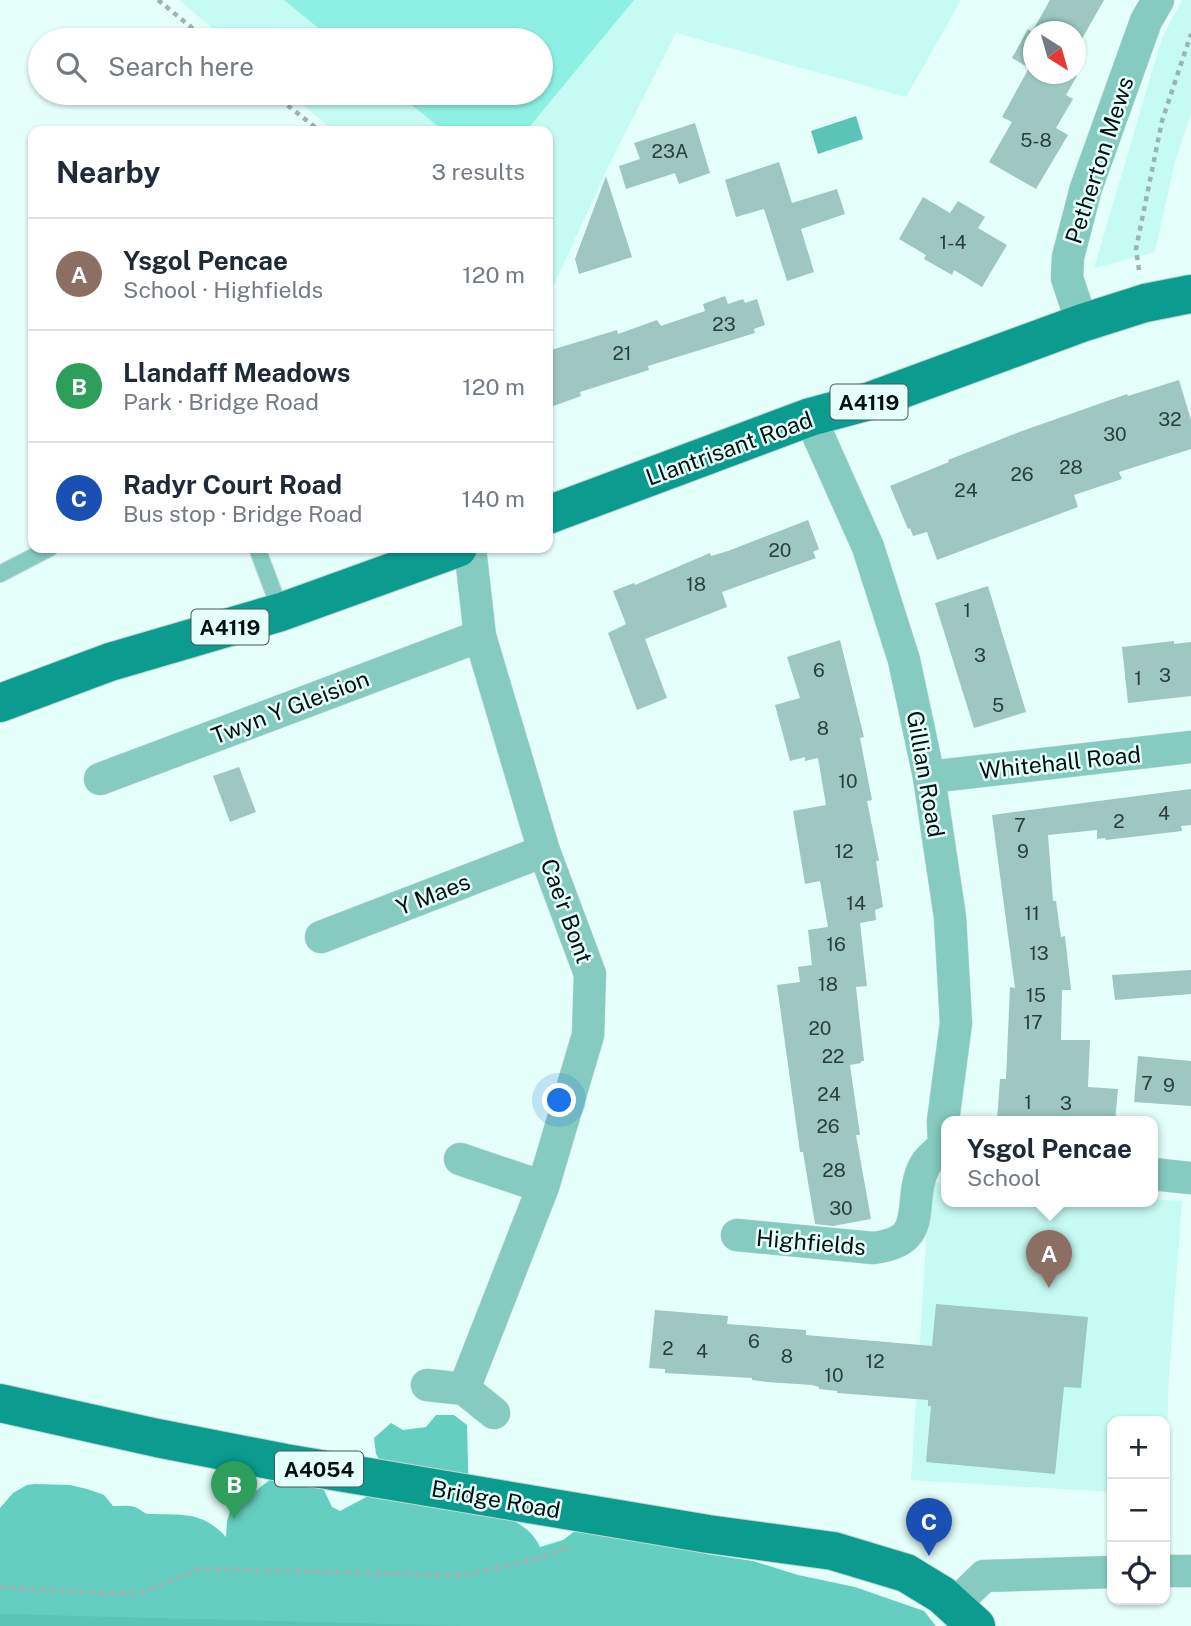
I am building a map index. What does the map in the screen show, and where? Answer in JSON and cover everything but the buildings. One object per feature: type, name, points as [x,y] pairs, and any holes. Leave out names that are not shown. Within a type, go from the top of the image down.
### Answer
[{"type":"main road","name":"Llantrisant Road","points":[[553,513],[810,417],[870,401],[1082,323],[1145,303],[1191,294]]},
{"type":"main road","name":"A4119","points":[[0,703],[110,662],[281,612],[444,553]]},
{"type":"main road","name":"Bridge Road","points":[[0,1403],[285,1463],[708,1534],[833,1551],[906,1573],[925,1584],[967,1617]]},
{"type":"street","name":"Petherton Mews","points":[[1082,323],[1067,278],[1068,257],[1086,188],[1146,21],[1158,0]]},
{"type":"street","name":"Gillian Road","points":[[810,417],[868,547],[904,660],[929,777],[950,917],[957,1023],[944,1116]]},
{"type":"street","name":"Cae'r Bont","points":[[464,1389],[543,1187],[588,1035],[590,974],[544,851],[480,636],[471,553]]},
{"type":"street","name":"Twyn Y Gleision","points":[[100,779],[480,636]]},
{"type":"street","name":"Whitehall Road","points":[[929,777],[1191,747]]},
{"type":"street","name":"Y Maes","points":[[321,937],[544,851]]},
{"type":"street","name":"Highfields","points":[[737,1235],[873,1248],[890,1246],[905,1239],[914,1220],[918,1183],[926,1163],[941,1150]]},
{"type":"street","points":[[460,1158],[543,1187]]},
{"type":"street","points":[[1158,1175],[1191,1178]]},
{"type":"street","points":[[426,1385],[464,1389],[494,1413]]},
{"type":"street","points":[[1170,1571],[1191,1571]]},
{"type":"street","points":[[967,1617],[985,1576],[1107,1572]]},
{"type":"lane","points":[[0,574],[40,553]]},
{"type":"lane","points":[[259,553],[281,612]]},
{"type":"path","points":[[158,0],[192,28]]},
{"type":"path","points":[[1145,303],[1136,248],[1162,121],[1191,34]]},
{"type":"path","points":[[287,105],[314,126]]},
{"type":"path","points":[[0,1587],[117,1594],[144,1592],[199,1569],[467,1575],[542,1557],[579,1543]]},
{"type":"shaded area","points":[[179,0],[961,0],[906,97],[676,33],[609,165],[553,287],[553,126],[328,126],[303,105],[553,105],[553,28],[213,28]]},
{"type":"shaded area","points":[[1182,0],[1191,0],[1191,113],[1175,162],[1155,252],[1094,268],[1162,38]]},
{"type":"shaded area","points":[[930,1182],[941,1183],[941,1207],[1158,1207],[1158,1199],[1182,1201],[1168,1416],[1107,1416],[1107,1492],[911,1480]]},
{"type":"green space","points":[[284,0],[634,0],[553,98],[553,28],[318,28]]},
{"type":"green space","points":[[412,105],[547,105],[530,126],[438,126]]},
{"type":"green space","points":[[436,1415],[454,1415],[467,1425],[469,1505],[519,1524],[528,1530],[540,1547],[563,1540],[584,1524],[596,1528],[606,1537],[622,1535],[691,1543],[706,1554],[753,1561],[798,1575],[855,1587],[924,1611],[936,1626],[0,1626],[0,1508],[13,1493],[27,1485],[70,1485],[104,1495],[113,1506],[133,1506],[148,1514],[191,1516],[208,1523],[226,1537],[227,1521],[233,1503],[248,1497],[271,1479],[323,1488],[332,1507],[340,1511],[370,1495],[385,1470],[376,1454],[374,1438],[391,1423],[403,1430],[426,1427]]},
{"type":"water","points":[[856,116],[863,139],[818,154],[811,131]]},
{"type":"water","points":[[0,1614],[465,1626],[0,1626]]},
{"type":"place","name":"Ysgol Pencae","points":[[1049,1288]]},
{"type":"place","name":"Llandaff Meadows","points":[[234,1519]]},
{"type":"place","name":"Radyr Court Road","points":[[929,1556]]}]
